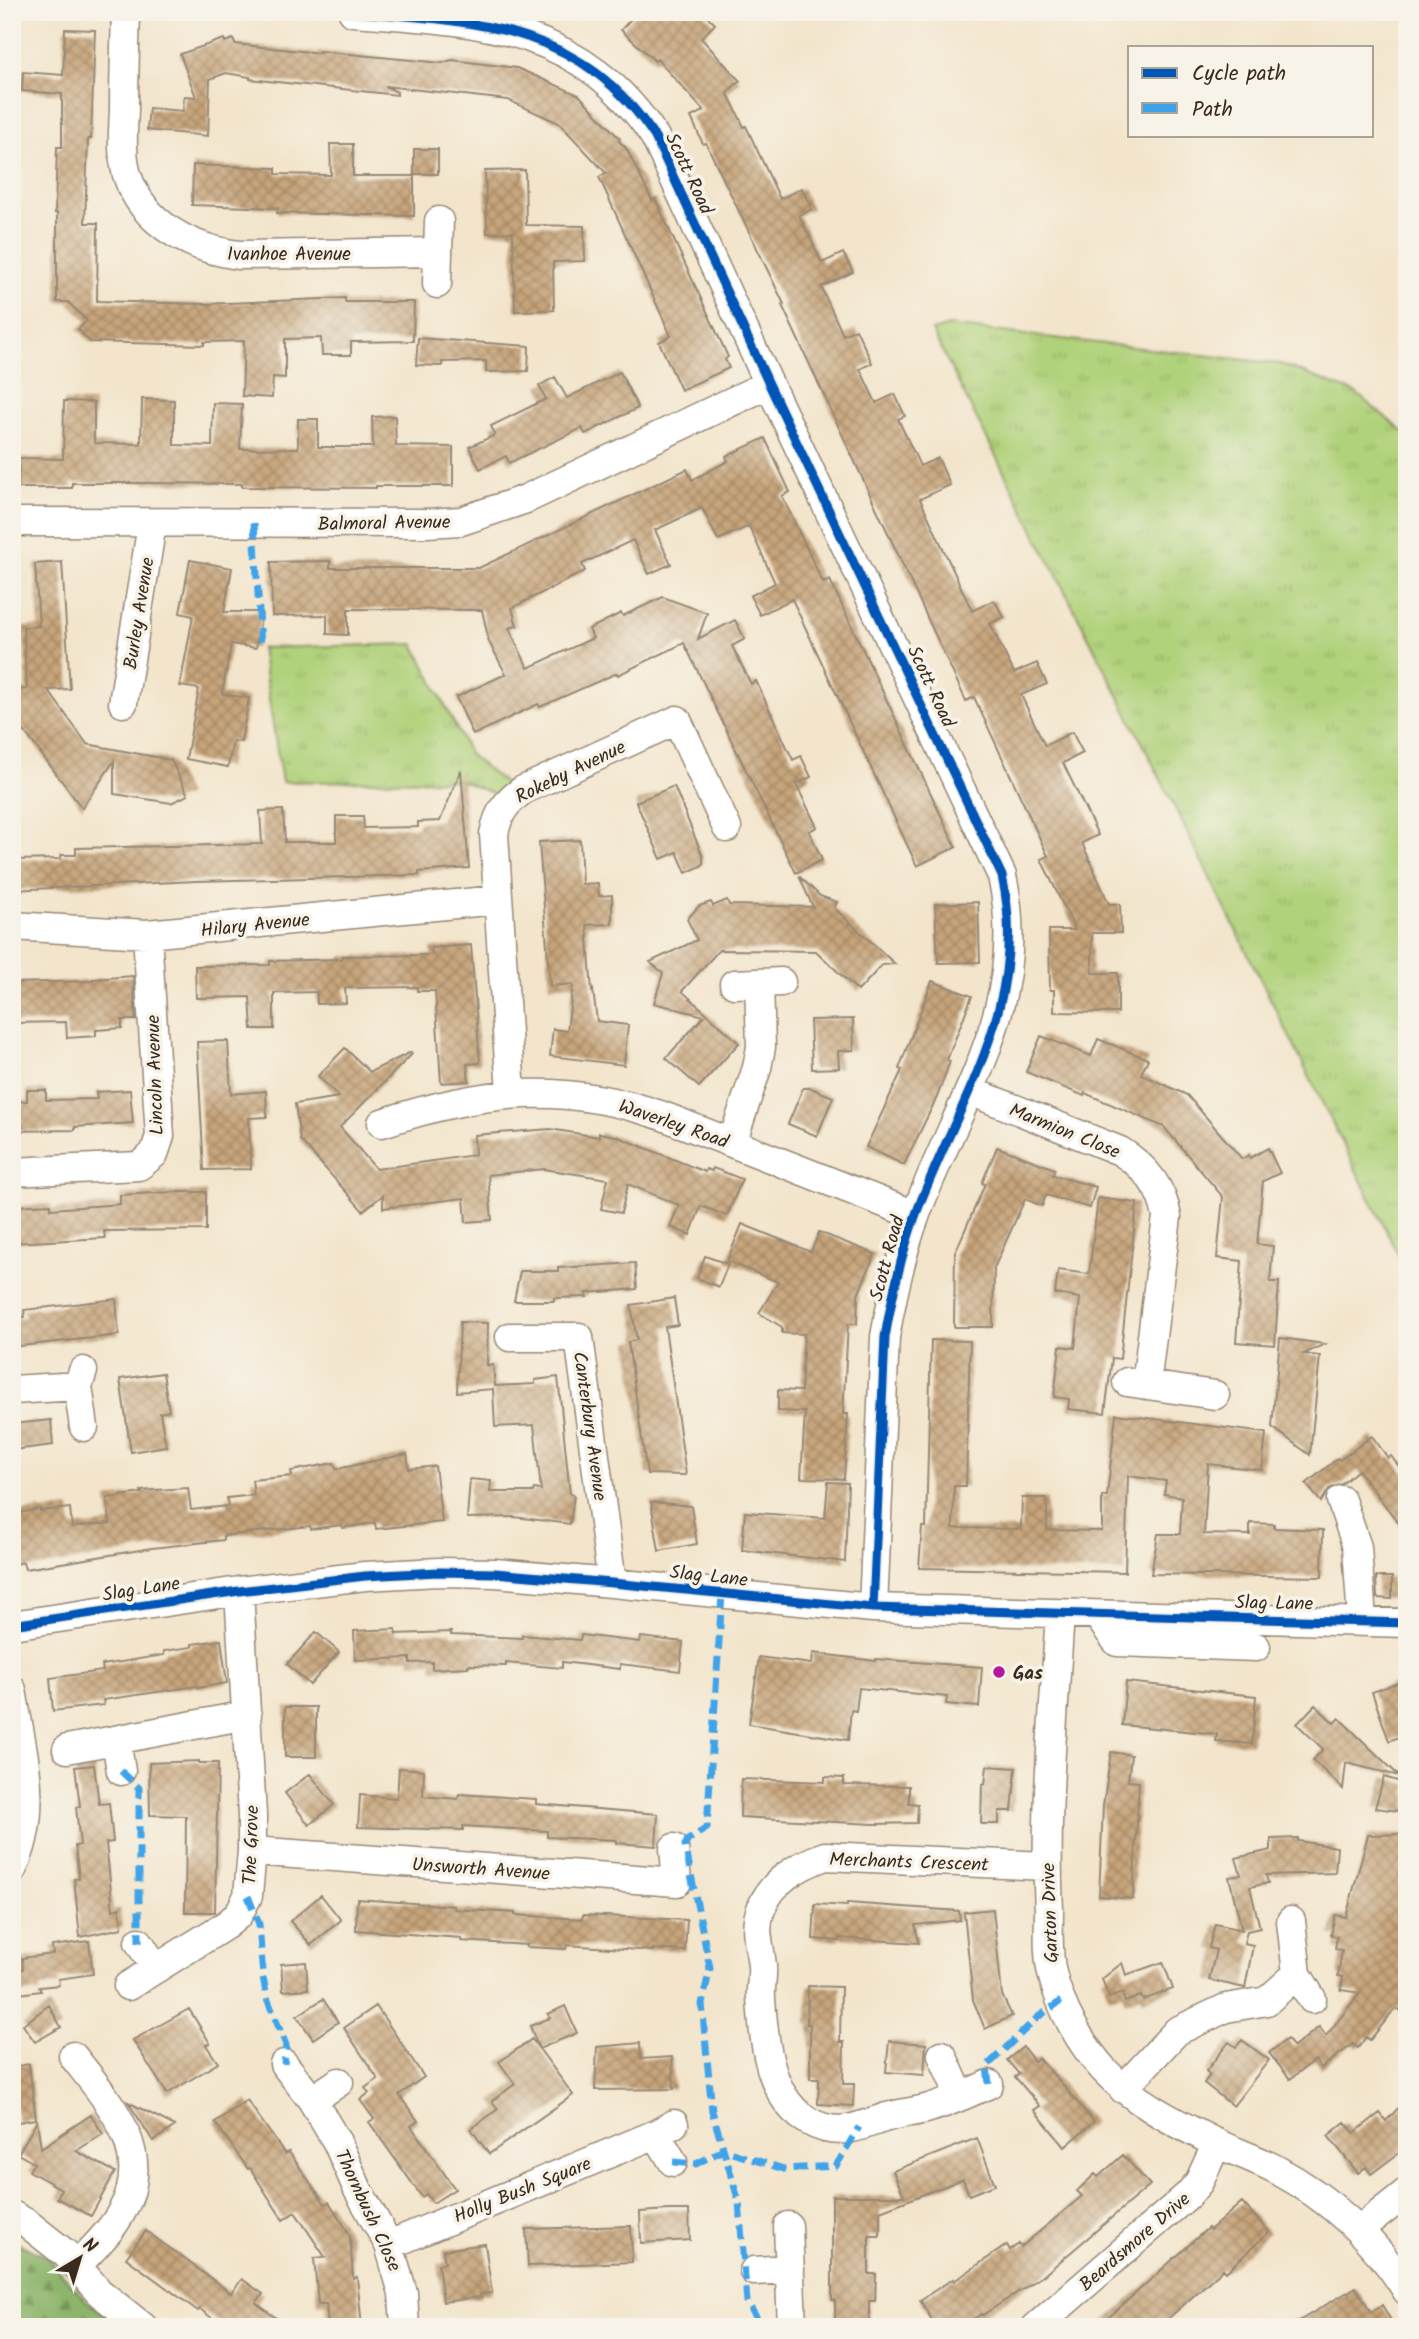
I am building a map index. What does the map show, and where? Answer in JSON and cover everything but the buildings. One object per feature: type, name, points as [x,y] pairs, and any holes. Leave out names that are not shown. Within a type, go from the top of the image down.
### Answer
[{"type":"street","name":"Ivanhoe Avenue","points":[[125,12],[123,150],[127,174],[135,193],[163,226],[199,247],[218,253],[438,252]]},
{"type":"street","name":"Scott Road","points":[[368,13],[516,32],[570,54],[620,91],[639,113],[655,137],[1002,876],[1009,927],[1009,962],[1003,996],[993,1033],[970,1091],[915,1215],[885,1337],[873,1608]]},
{"type":"street","points":[[437,284],[439,221]]},
{"type":"street","name":"Balmoral Avenue","points":[[12,522],[152,524],[461,521],[526,499],[769,383]]},
{"type":"street","name":"Burley Avenue","points":[[125,703],[152,524]]},
{"type":"street","name":"Rokeby Avenue","points":[[511,1093],[494,834],[496,820],[509,800],[523,790],[677,720],[727,828]]},
{"type":"street","name":"Hilary Avenue","points":[[12,926],[146,934],[497,900]]},
{"type":"street","name":"Lincoln Avenue","points":[[12,1172],[139,1166],[154,1154],[160,1136],[146,934]]},
{"type":"street","points":[[733,1143],[761,1047],[758,983]]},
{"type":"street","name":"Marmion Close","points":[[970,1091],[1120,1150],[1134,1159],[1156,1183],[1164,1199],[1167,1217],[1136,1384],[1215,1395]]},
{"type":"street","name":"Waverley Road","points":[[382,1123],[428,1108],[511,1093],[593,1097],[630,1105],[915,1215]]},
{"type":"street","name":"Canterbury Avenue","points":[[510,1337],[579,1337],[612,1583]]},
{"type":"street","points":[[12,1390],[81,1377],[84,1427]]},
{"type":"street","points":[[1342,1500],[1357,1547],[1362,1621]]},
{"type":"street","name":"Slag Lane","points":[[12,1625],[239,1591],[365,1576],[438,1572],[495,1573],[873,1608],[1407,1623]]},
{"type":"street","name":"The Grove","points":[[128,1986],[226,1926],[239,1915],[248,1896],[251,1851],[247,1715],[239,1591]]},
{"type":"street","name":"Garton Drive","points":[[1060,1614],[1046,1866],[1051,1972],[1075,2029],[1089,2051],[1123,2089],[1156,2113],[1277,2170],[1320,2197],[1359,2230],[1388,2263],[1407,2291]]},
{"type":"street","points":[[1097,1615],[1118,1642],[1256,1647]]},
{"type":"street","points":[[12,1690],[29,1797],[26,1829],[12,1870]]},
{"type":"street","points":[[67,1749],[247,1715]]},
{"type":"street","points":[[116,1740],[121,1771]]},
{"type":"street","name":"Unsworth Avenue","points":[[251,1851],[677,1882],[674,1848]]},
{"type":"street","name":"Merchants Crescent","points":[[989,2084],[928,2109],[843,2130],[810,2122],[794,2110],[782,2095],[772,2075],[761,1997],[762,1967],[756,1924],[761,1907],[783,1877],[801,1865],[825,1856],[1046,1866]]},
{"type":"street","points":[[1291,1921],[1297,1974],[1312,1999]]},
{"type":"street","points":[[139,1942],[156,1969]]},
{"type":"street","points":[[1123,2089],[1177,2031],[1226,2008],[1267,2001],[1297,1974]]},
{"type":"street","points":[[942,2055],[960,2096]]},
{"type":"street","name":"Thornbush Close","points":[[284,2064],[312,2100],[337,2142],[358,2190],[389,2245],[403,2292],[405,2327]]},
{"type":"street","points":[[75,2073],[117,2115],[131,2146],[133,2173],[124,2208],[77,2266]]},
{"type":"street","points":[[312,2100],[339,2082]]},
{"type":"street","name":"Holly Bush Square","points":[[389,2245],[665,2129],[673,2162]]},
{"type":"street","name":"Beardsmore Drive","points":[[1036,2327],[1188,2195],[1199,2182],[1217,2143]]},
{"type":"street","points":[[1359,2230],[1407,2193]]},
{"type":"street","points":[[12,2215],[66,2254],[99,2292],[143,2327]]},
{"type":"street","points":[[788,2226],[792,2327]]},
{"type":"street","points":[[754,2271],[790,2269]]},
{"type":"green space","points":[[949,326],[1281,364],[1356,393],[1407,435],[1407,1272],[1143,744],[932,331]]},
{"type":"green space","points":[[414,644],[470,755],[508,786],[497,795],[460,780],[282,782],[261,648]]},
{"type":"green space","points":[[12,2241],[46,2256],[87,2301],[122,2327],[12,2327]]},
{"type":"marked path","points":[[254,523],[261,648]]},
{"type":"marked path","points":[[722,1594],[707,1828],[688,1840],[685,1845],[710,1968],[702,2004],[712,2111],[739,2202],[747,2302],[762,2327]]},
{"type":"marked path","points":[[121,1771],[139,1788],[139,1942]]},
{"type":"marked path","points":[[248,1896],[259,1924],[267,1998],[286,2045],[284,2064]]},
{"type":"marked path","points":[[989,2084],[987,2066],[1038,2017],[1061,2001]]},
{"type":"marked path","points":[[673,2162],[696,2164],[723,2150],[784,2169],[836,2166],[859,2127]]},
{"type":"cycle path","points":[[353,12],[442,19],[483,26],[522,36],[559,50],[594,71],[626,100],[655,137],[1002,876],[1008,923],[1007,967],[999,1009],[986,1051],[911,1229],[897,1275],[885,1337],[873,1608]]},
{"type":"cycle path","points":[[12,1625],[239,1591],[365,1576],[438,1572],[495,1573],[873,1608],[1407,1623]]},
{"type":"place","name":"Gas","points":[[999,1672]]}]
